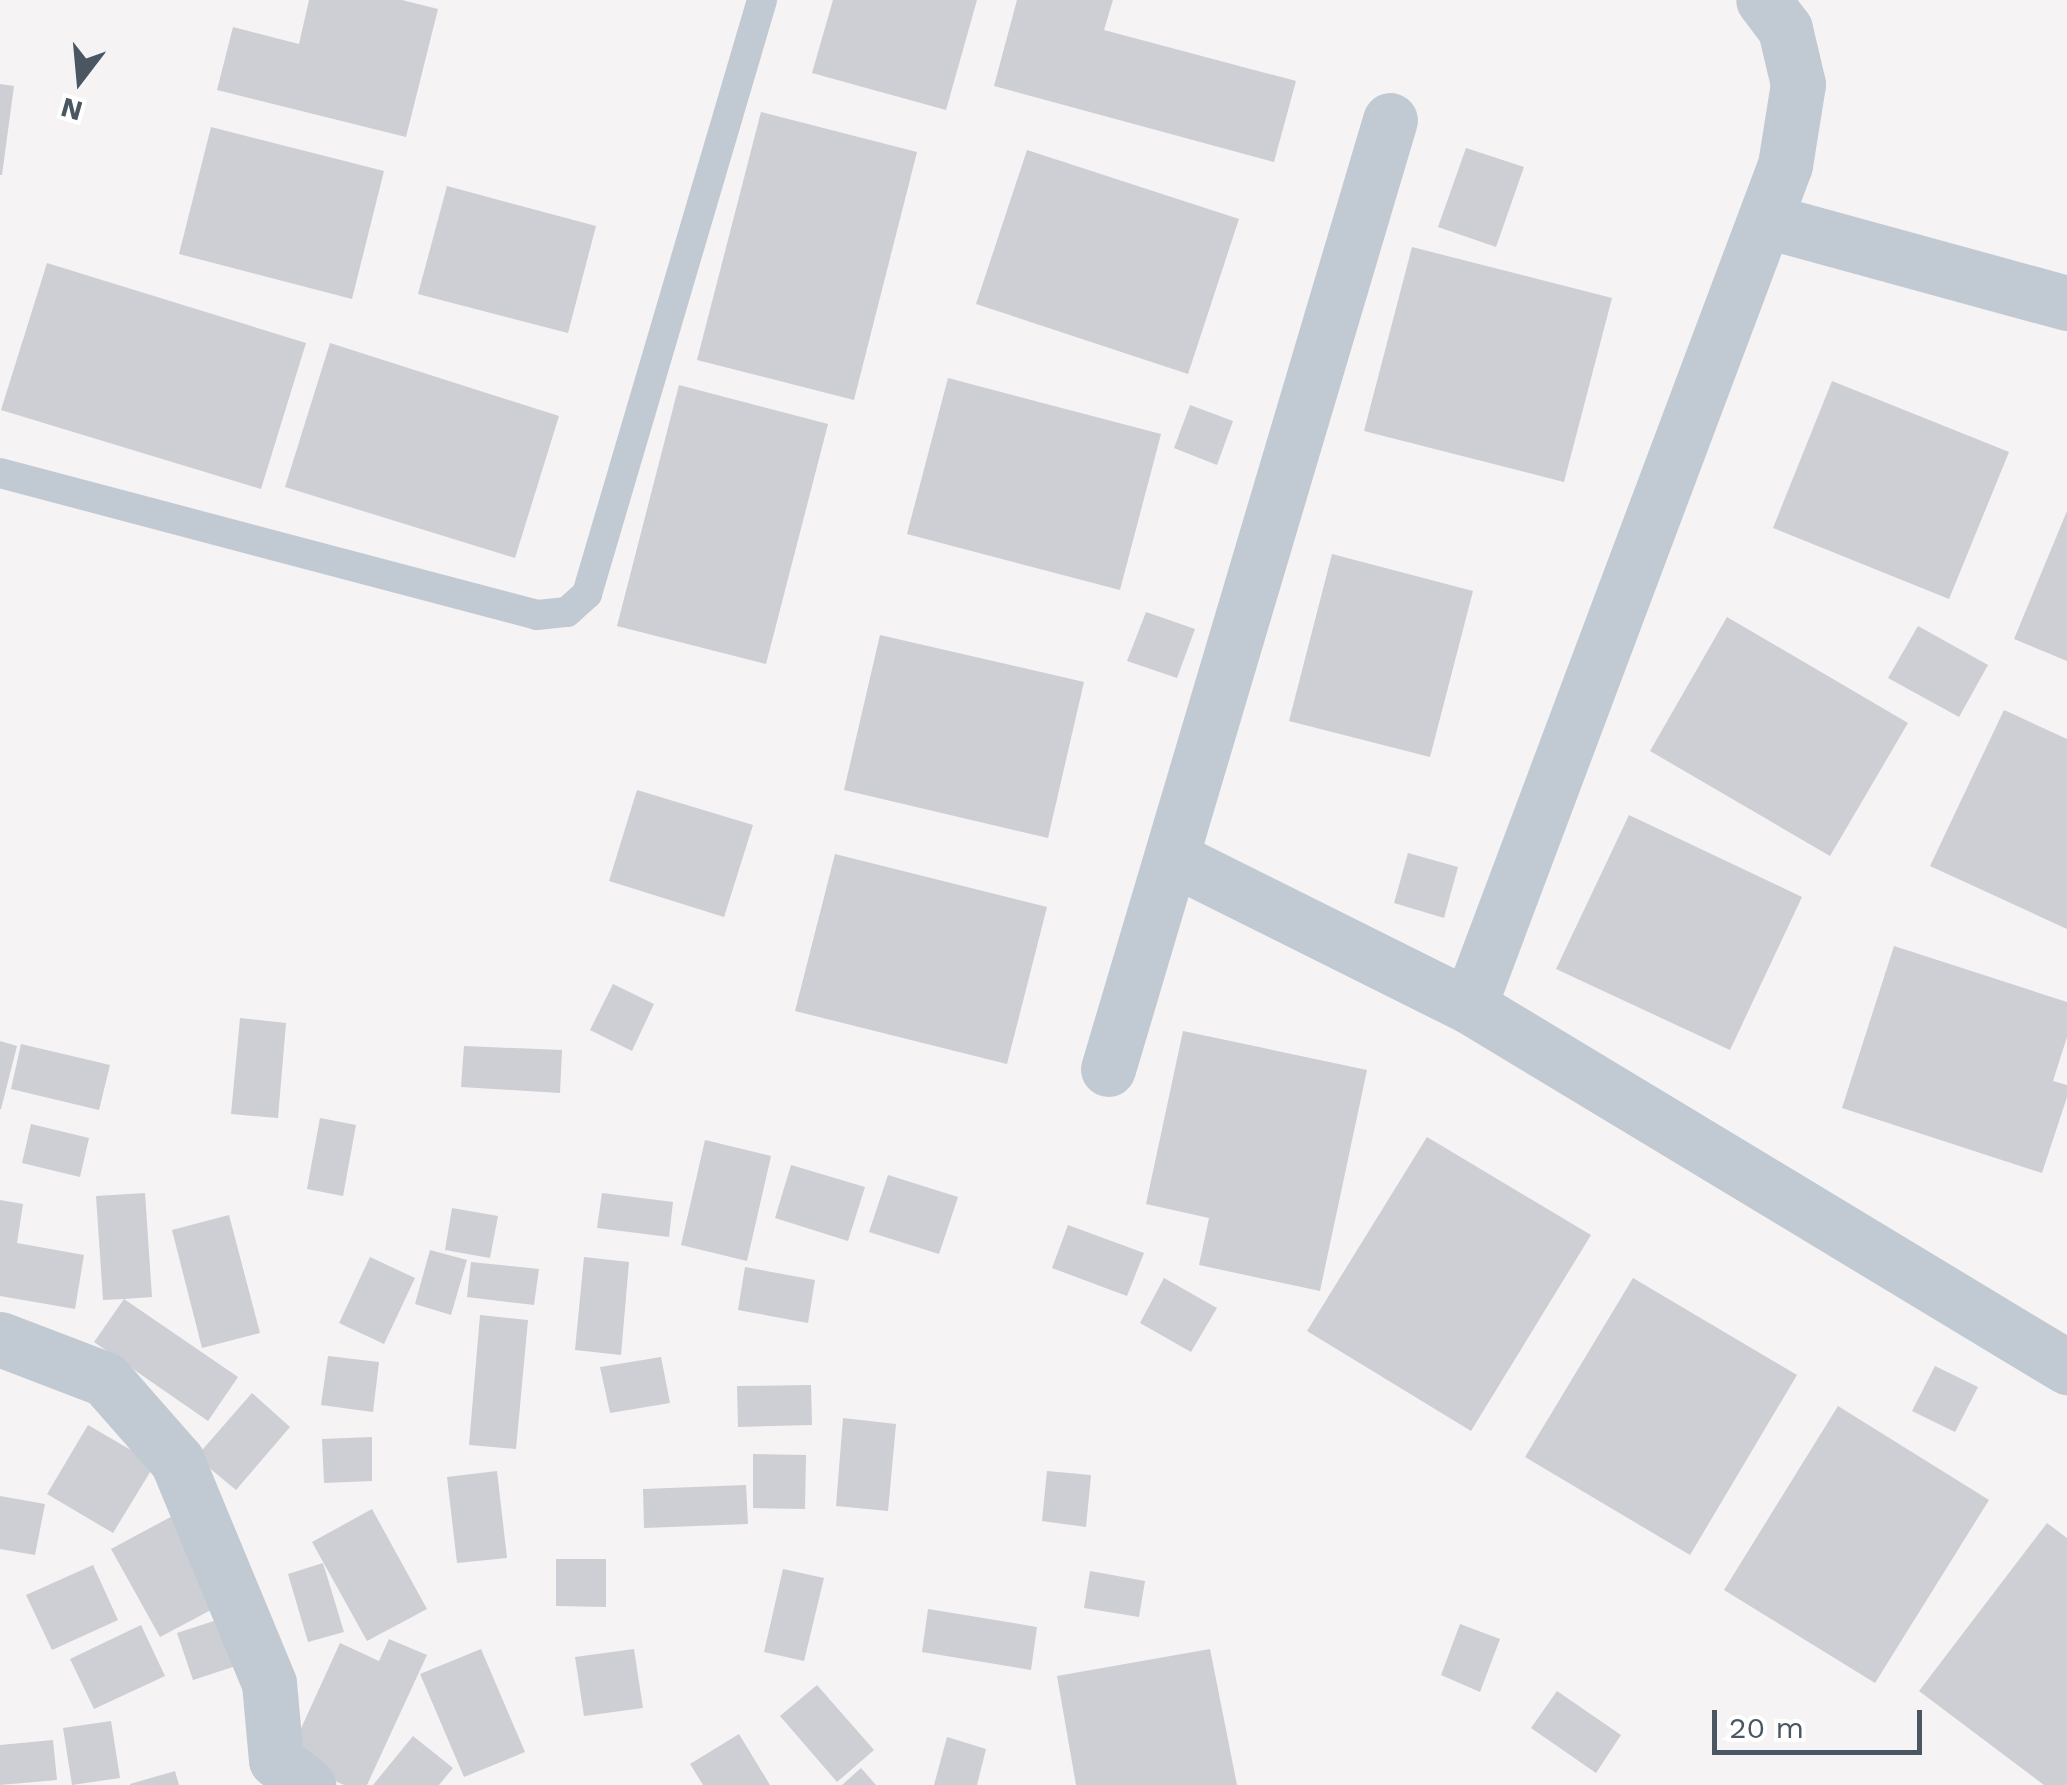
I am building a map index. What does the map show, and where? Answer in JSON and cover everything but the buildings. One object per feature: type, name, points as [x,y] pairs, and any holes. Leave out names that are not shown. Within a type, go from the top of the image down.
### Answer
[{"type":"street","points":[[1468,1006],[1785,165],[1798,84],[1785,29],[1762,0]]},
{"type":"street","points":[[1108,1069],[1174,860],[1390,120]]},
{"type":"street","points":[[1767,221],[2067,303]]},
{"type":"street","points":[[1174,860],[1468,1006],[2067,1366]]},
{"type":"street","points":[[0,1339],[105,1379],[177,1461],[269,1682],[276,1760],[308,1785]]},
{"type":"lane","points":[[0,473],[537,615],[566,612],[587,594],[762,0]]}]
